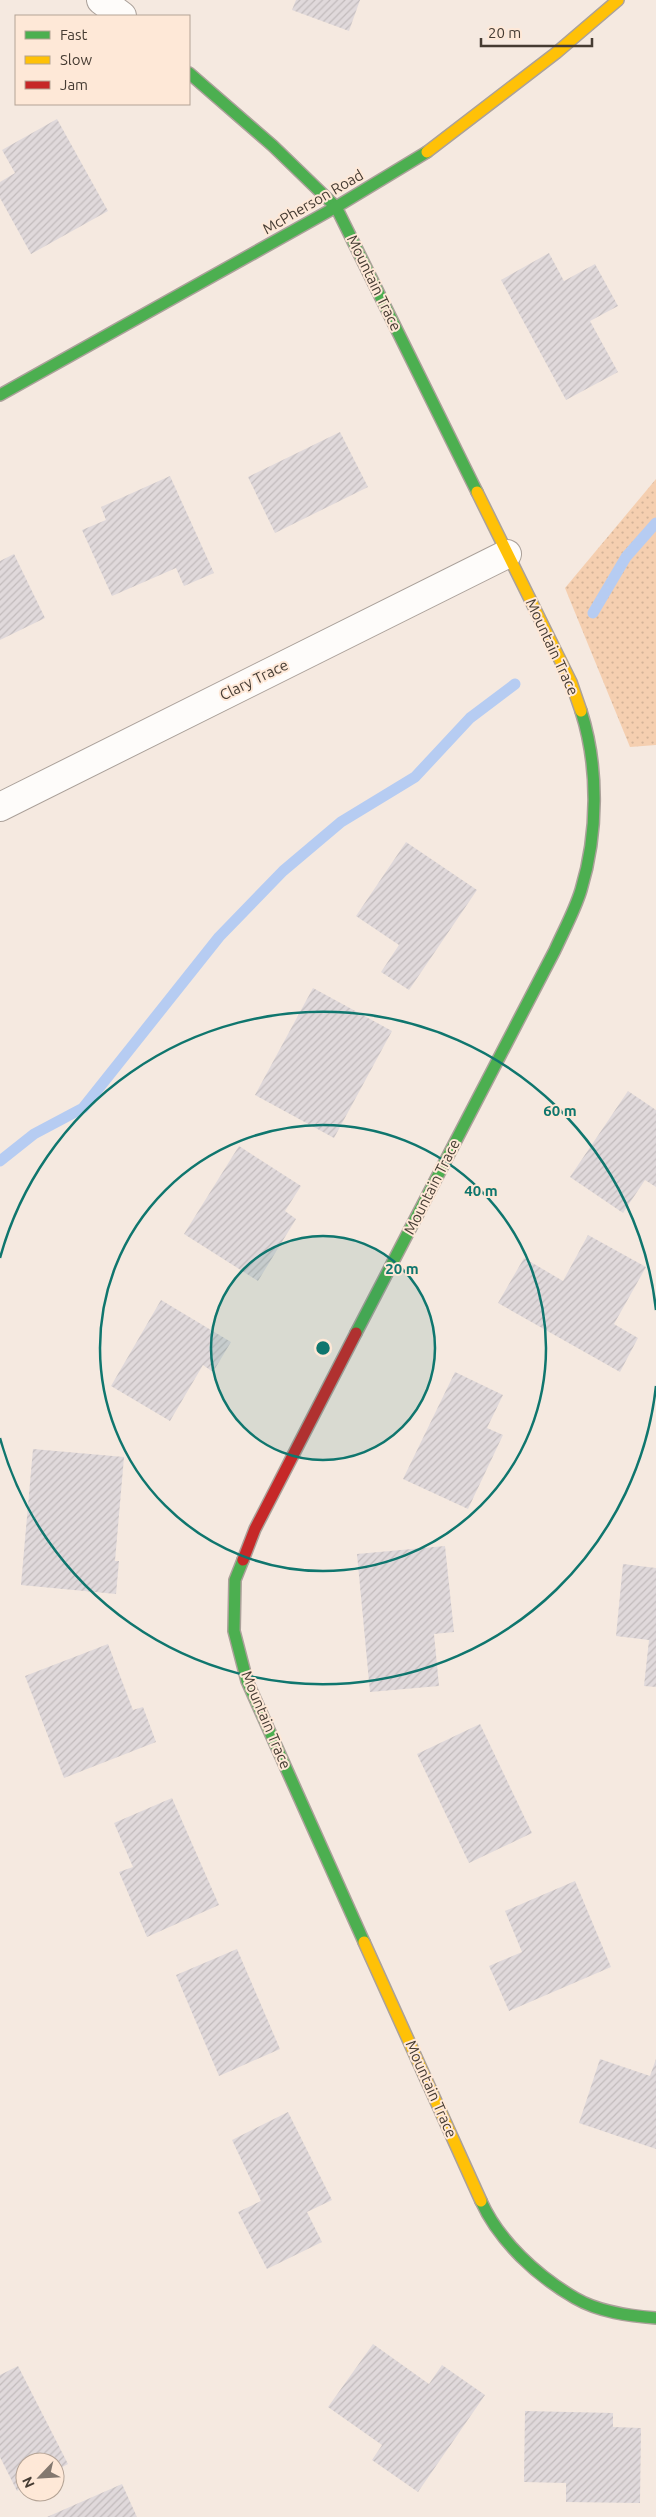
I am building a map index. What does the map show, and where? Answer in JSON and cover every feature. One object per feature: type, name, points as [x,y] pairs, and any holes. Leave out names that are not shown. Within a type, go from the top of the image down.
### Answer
[{"type":"street","points":[[101,0],[121,15]]},
{"type":"street","name":"McPherson Road","points":[[0,395],[336,208],[437,146],[556,53],[618,0]]},
{"type":"street","name":"Mountain Trace","points":[[190,75],[273,146],[336,208],[571,682],[587,730],[593,781],[592,837],[580,891],[551,959],[254,1529],[235,1580],[234,1631],[247,1681],[489,2218],[530,2266],[576,2299],[623,2316],[656,2318]]},
{"type":"street","name":"Clary Trace","points":[[0,807],[507,554]]},
{"type":"shaded area","points":[[656,479],[656,745],[630,747],[565,588]]},
{"type":"building","points":[[296,0],[360,0],[349,31],[292,10]]},
{"type":"building","points":[[57,119],[108,211],[31,254],[0,198],[0,182],[15,173],[2,150]]},
{"type":"building","points":[[549,253],[564,281],[595,264],[618,306],[590,321],[618,372],[566,400],[501,280]]},
{"type":"building","points":[[340,432],[368,487],[275,533],[248,477]]},
{"type":"building","points":[[170,476],[214,573],[184,586],[176,568],[112,596],[82,530],[106,520],[101,507]]},
{"type":"building","points":[[14,554],[45,618],[0,640],[0,561]]},
{"type":"building","points":[[406,842],[477,890],[409,990],[381,972],[399,945],[356,916]]},
{"type":"building","points":[[313,988],[392,1031],[334,1138],[255,1095]]},
{"type":"building","points":[[628,1091],[656,1110],[656,1187],[645,1180],[623,1213],[570,1177]]},
{"type":"building","points":[[239,1146],[301,1186],[285,1211],[296,1219],[258,1281],[184,1234]]},
{"type":"building","points":[[588,1235],[646,1267],[614,1324],[638,1338],[620,1372],[498,1303],[524,1258],[563,1281]]},
{"type":"building","points":[[161,1300],[231,1342],[213,1372],[203,1365],[170,1421],[111,1386]]},
{"type":"building","points":[[455,1372],[503,1395],[487,1428],[503,1435],[468,1509],[403,1479]]},
{"type":"building","points":[[33,1449],[124,1457],[115,1561],[119,1561],[116,1594],[21,1585]]},
{"type":"building","points":[[445,1546],[454,1632],[434,1634],[439,1686],[370,1692],[357,1554]]},
{"type":"building","points":[[623,1564],[656,1568],[656,1687],[644,1686],[649,1640],[616,1636]]},
{"type":"building","points":[[108,1644],[133,1710],[143,1707],[156,1742],[64,1778],[25,1676]]},
{"type":"building","points":[[480,1724],[532,1833],[469,1863],[417,1754]]},
{"type":"building","points":[[172,1798],[219,1905],[147,1937],[119,1872],[133,1867],[114,1823]]},
{"type":"building","points":[[575,1881],[611,1967],[509,2011],[489,1966],[522,1952],[505,1911]]},
{"type":"building","points":[[237,1949],[280,2049],[219,2076],[176,1975]]},
{"type":"building","points":[[600,2059],[650,2076],[656,2059],[656,2149],[579,2123]]},
{"type":"building","points":[[288,2112],[332,2200],[307,2212],[322,2242],[267,2269],[238,2212],[261,2201],[232,2140]]},
{"type":"building","points":[[373,2344],[429,2384],[442,2365],[485,2395],[418,2492],[372,2460],[382,2445],[328,2407]]},
{"type":"building","points":[[18,2366],[62,2452],[15,2452],[15,2487],[0,2457],[0,2375]]},
{"type":"building","points":[[525,2411],[613,2413],[613,2427],[641,2428],[640,2503],[566,2502],[566,2483],[524,2482]]},
{"type":"building","points":[[122,2484],[137,2517],[47,2517]]},
{"type":"waterway","points":[[593,613],[626,557],[656,523]]},
{"type":"waterway","points":[[0,1161],[34,1134],[83,1108],[219,937],[283,871],[341,822],[415,777],[470,718],[515,684]]},
{"type":"traffic: fast","points":[[190,74],[273,146],[336,207],[477,492]]},
{"type":"traffic: fast","points":[[0,395],[336,207],[427,152]]},
{"type":"traffic: fast","points":[[356,1333],[555,950],[579,898],[591,846],[594,801],[591,755],[581,711]]},
{"type":"traffic: fast","points":[[243,1560],[235,1580],[234,1631],[247,1681],[364,1942]]},
{"type":"traffic: fast","points":[[481,2201],[498,2230],[520,2256],[561,2289],[594,2307],[656,2318]]},
{"type":"traffic: slow","points":[[427,152],[556,53],[618,0]]},
{"type":"traffic: slow","points":[[477,492],[571,682],[581,711]]},
{"type":"traffic: slow","points":[[364,1942],[481,2201]]},
{"type":"traffic: jam","points":[[243,1560],[255,1529],[356,1333]]}]
